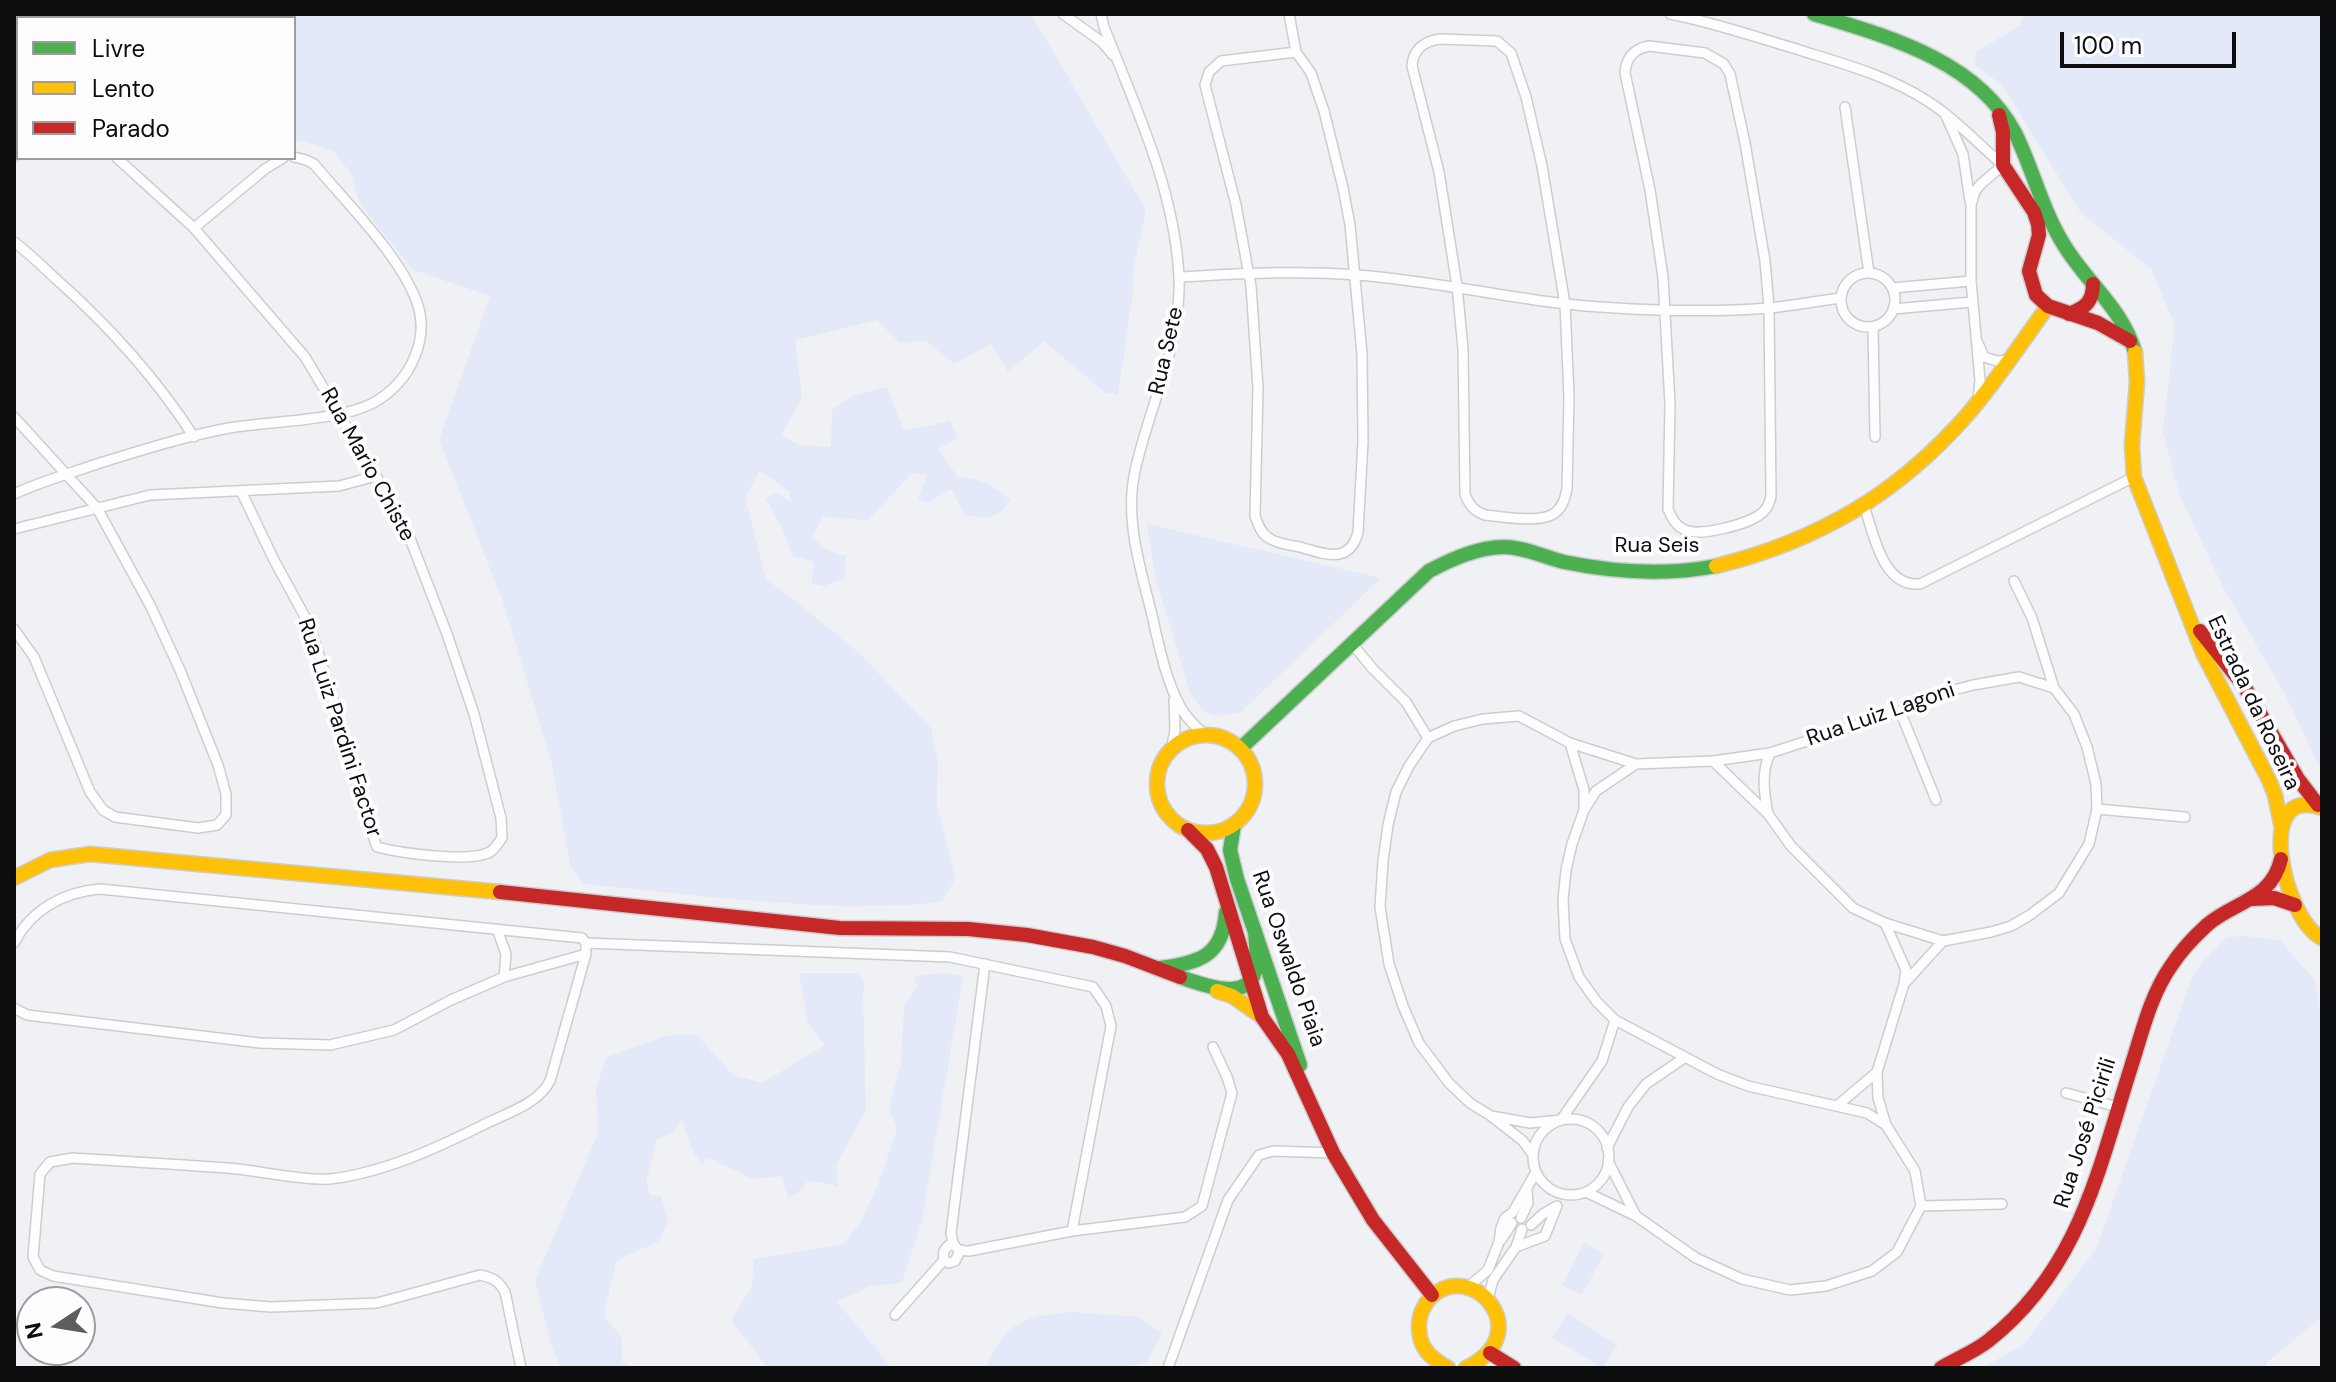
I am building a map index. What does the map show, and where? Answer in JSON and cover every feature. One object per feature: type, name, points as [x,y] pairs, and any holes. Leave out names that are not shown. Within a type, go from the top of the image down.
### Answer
[{"type":"street","points":[[1063,14],[1102,42],[1118,60]]},
{"type":"street","name":"Rua Sete","points":[[1101,14],[1145,125],[1177,247],[1176,330],[1140,451],[1132,492],[1133,529],[1173,692],[1182,710],[1205,735]]},
{"type":"street","points":[[1289,14],[1296,52],[1311,73],[1334,151],[1350,225],[1359,308],[1363,399],[1358,532],[1348,549],[1332,555],[1269,539],[1255,516],[1258,388],[1255,320],[1236,205],[1206,94],[1206,78],[1214,65],[1221,61],[1296,52]]},
{"type":"street","points":[[1670,14],[1726,27],[1880,76],[1914,92],[1945,113],[2003,165],[2034,212],[2039,235],[2029,264],[2036,295],[2048,306],[2108,327],[2132,342]]},
{"type":"street","name":"Estrada da Roseira","points":[[1814,14],[1901,44],[1948,66],[1978,85],[2010,126],[2058,236],[2123,323],[2137,364],[2130,447],[2134,477],[2219,687],[2269,780],[2281,824],[2281,859],[2295,905],[2320,938]]},
{"type":"street","points":[[1432,40],[1497,41],[1511,53],[1529,108],[1565,304],[1569,397],[1564,502],[1556,513],[1545,517],[1485,515],[1477,512],[1465,494],[1463,349],[1457,286],[1441,183],[1415,82],[1413,60],[1419,47],[1432,40]]},
{"type":"street","points":[[1649,46],[1705,53],[1719,60],[1728,69],[1737,106],[1760,222],[1769,307],[1770,501],[1755,518],[1706,532],[1690,532],[1675,523],[1668,509],[1670,404],[1665,309],[1650,190],[1625,73],[1625,65],[1632,54],[1649,46]]},
{"type":"street","points":[[1845,107],[1869,273]]},
{"type":"street","points":[[1997,107],[2003,132],[2003,165]]},
{"type":"street","points":[[1945,113],[1963,154],[1971,205],[1972,302],[1980,380],[1978,403]]},
{"type":"street","points":[[14,494],[32,485],[136,452],[228,428],[340,413],[372,404],[404,379],[421,340],[421,320],[415,296],[389,253],[314,164],[296,158]]},
{"type":"street","name":"Rua Mario Chiste","points":[[119,160],[194,228],[305,357],[376,476],[409,536],[447,634],[474,714],[501,818],[502,838]]},
{"type":"street","points":[[194,228],[280,160]]},
{"type":"street","points":[[1971,205],[1975,191],[2003,165],[2016,165],[2031,176]]},
{"type":"street","points":[[2036,246],[2045,238],[2058,236]]},
{"type":"street","points":[[14,242],[72,293],[133,354],[194,437]]},
{"type":"street","points":[[1869,273],[1883,277],[1892,288],[1893,309],[1885,320],[1873,327],[1859,326],[1843,312],[1842,291],[1856,275],[1869,273]]},
{"type":"street","points":[[1179,277],[1354,274],[1457,286],[1565,304],[1615,308],[1769,307],[1841,298]]},
{"type":"street","points":[[1892,288],[1971,281]]},
{"type":"street","points":[[2068,314],[2089,304],[2093,284]]},
{"type":"street","points":[[1893,309],[1972,302]]},
{"type":"street","name":"Rua Seis","points":[[1240,749],[1429,571],[1469,554],[1515,548],[1567,562],[1617,570],[1700,569],[1781,548],[1830,526],[1864,506],[1917,466],[1978,403],[2048,306]]},
{"type":"street","points":[[1873,327],[1875,437]]},
{"type":"street","points":[[1976,336],[1984,357],[1997,361],[2010,359]]},
{"type":"street","points":[[14,417],[97,508],[150,605],[218,765],[226,794],[226,815],[217,825],[198,828],[115,817],[103,810],[90,792],[34,657],[14,629]]},
{"type":"street","points":[[14,529],[150,495],[339,486],[376,476]]},
{"type":"street","points":[[1864,506],[1891,573],[1905,583],[1920,584],[2134,477]]},
{"type":"street","name":"Rua Luiz Pardini Factor","points":[[241,491],[310,626],[354,768],[362,806],[377,847],[474,858],[493,851],[502,838]]},
{"type":"street","points":[[1713,761],[1768,814],[1791,846],[1853,908],[1885,923],[1943,941],[2011,926],[2059,893],[2089,844],[2097,809],[2096,784],[2087,747],[2074,714],[2054,688],[2032,618],[2014,581]]},
{"type":"street","name":"Estrada da Roseira","points":[[2183,600],[2207,642],[2244,686],[2298,779],[2320,806]]},
{"type":"street","points":[[1353,645],[1406,702],[1428,738]]},
{"type":"street","name":"Rua Luiz Lagoni","points":[[1636,764],[1713,761],[1770,753],[1973,685],[2019,677],[2054,688]]},
{"type":"street","name":"Rua Sete","points":[[1171,750],[1175,730],[1173,692]]},
{"type":"street","points":[[1900,711],[1936,800]]},
{"type":"street","points":[[1533,1155],[1523,1141],[1470,1103],[1449,1083],[1419,1043],[1403,1006],[1389,964],[1380,907],[1388,825],[1396,792],[1428,738],[1454,726],[1483,719],[1519,716],[1570,743],[1636,764]]},
{"type":"street","points":[[1205,735],[1224,739],[1240,749],[1251,765],[1255,784],[1247,811],[1234,825],[1207,834],[1179,826],[1166,812],[1158,795],[1158,775],[1171,750],[1187,739],[1205,735]]},
{"type":"street","points":[[1570,743],[1584,790],[1584,810]]},
{"type":"street","points":[[1768,814],[1764,789],[1765,765],[1770,753]]},
{"type":"street","points":[[1636,764],[1596,791],[1584,810],[1566,870],[1563,900],[1565,939],[1579,977],[1615,1020],[1684,1058],[1748,1086],[1867,1113],[1886,1125]]},
{"type":"street","name":"Estrada da Roseira","points":[[2281,824],[2294,810],[2308,805],[2320,806]]},
{"type":"street","points":[[2097,809],[2185,817]]},
{"type":"street","name":"Rua Oswaldo Piaia","points":[[1234,825],[1230,850],[1312,1106]]},
{"type":"street","name":"Rua Oswaldo Piaia","points":[[1188,830],[1207,849],[1216,867],[1262,1017],[1288,1054],[1333,1153],[1373,1220],[1432,1295]]},
{"type":"street","points":[[14,878],[49,860],[90,854],[456,887],[840,928],[941,928],[1005,932],[1093,947],[1125,956],[1232,996],[1262,1017]]},
{"type":"street","name":"Rua José Picirili","points":[[1941,1368],[1986,1343],[2022,1312],[2063,1257],[2084,1214],[2151,1003],[2171,966],[2208,924],[2251,899],[2272,881],[2281,859]]},
{"type":"street","points":[[14,943],[33,917],[53,902],[76,893],[100,889],[582,938],[586,948],[545,1090],[532,1101],[460,1137],[363,1173],[327,1179],[237,1169],[73,1158],[50,1162],[40,1174],[33,1257],[40,1270],[53,1276],[223,1303],[271,1307],[377,1303],[480,1275],[498,1281],[505,1292],[521,1368]]},
{"type":"street","points":[[1156,969],[1195,963],[1213,950],[1226,926],[1224,896]]},
{"type":"street","points":[[2251,899],[2274,898],[2295,905]]},
{"type":"street","points":[[1586,1192],[1636,1216],[1696,1258],[1742,1279],[1790,1290],[1826,1286],[1872,1271],[1897,1252],[1921,1206],[1915,1171],[1886,1125],[1878,1098],[1877,1072],[1906,970],[1885,923]]},
{"type":"street","points":[[497,929],[506,954],[504,977]]},
{"type":"street","points":[[1213,989],[1237,988],[1250,982],[1255,973],[1257,953],[1255,931]]},
{"type":"street","points":[[1904,984],[1943,941]]},
{"type":"street","points":[[14,1008],[27,1015],[260,1043],[330,1045],[394,1030],[504,977],[586,948],[950,957],[985,964],[1093,987],[1106,1006],[1111,1026],[1072,1231]]},
{"type":"street","points":[[895,1315],[944,1260],[949,1263],[955,1261],[956,1247],[951,1233],[985,964]]},
{"type":"street","points":[[1491,1116],[1530,1123],[1561,1120],[1573,1119],[1595,1128],[1603,1137],[1608,1161],[1605,1174],[1597,1185],[1576,1195],[1564,1195],[1548,1188],[1536,1172],[1533,1155],[1541,1133],[1561,1120],[1602,1061],[1615,1020]]},
{"type":"street","points":[[956,1247],[1185,1217],[1202,1206],[1232,1093],[1213,1047]]},
{"type":"street","points":[[1607,1148],[1628,1107],[1646,1084],[1684,1058]]},
{"type":"street","points":[[1838,1105],[1877,1072]]},
{"type":"street","points":[[2066,1093],[2118,1107]]},
{"type":"street","points":[[1168,1368],[1228,1200],[1259,1155],[1273,1151],[1333,1153]]},
{"type":"street","points":[[1608,1161],[1636,1216]]},
{"type":"street","points":[[1468,1287],[1488,1270],[1505,1218],[1513,1212],[1536,1172]]},
{"type":"street","points":[[1488,1299],[1493,1280],[1516,1247],[1528,1203],[1527,1190]]},
{"type":"street","points":[[1516,1247],[1545,1236],[1564,1195]]},
{"type":"street","points":[[1921,1206],[2002,1204]]},
{"type":"street","points":[[1499,1242],[1521,1224],[1556,1208]]},
{"type":"street","points":[[1448,1368],[1436,1364],[1420,1343],[1417,1328],[1420,1314],[1432,1295],[1451,1287],[1468,1287],[1488,1299],[1496,1313],[1499,1334],[1490,1353],[1480,1363],[1466,1368]]},
{"type":"street","points":[[1490,1353],[1514,1368]]},
{"type":"shaded area","points":[[14,14],[1031,14],[1146,210],[1132,277],[1134,284],[1118,395],[1104,392],[1044,341],[1008,372],[991,344],[954,364],[926,341],[900,343],[877,320],[795,340],[802,397],[781,436],[800,445],[831,447],[832,410],[853,396],[887,387],[904,431],[950,421],[957,438],[938,449],[958,477],[987,483],[1010,500],[991,517],[965,515],[951,489],[928,503],[918,499],[927,475],[912,473],[868,520],[823,517],[812,537],[825,549],[846,556],[844,578],[824,586],[812,583],[813,562],[792,556],[783,530],[766,499],[776,493],[791,502],[790,492],[760,471],[745,497],[766,579],[859,653],[931,728],[938,762],[937,803],[955,879],[942,902],[852,906],[718,898],[584,884],[570,865],[552,764],[502,599],[439,440],[490,296],[413,270],[360,204],[350,172],[334,152],[305,141],[296,141],[296,16],[16,16],[14,133]]},
{"type":"shaded area","points":[[2025,14],[2322,14],[2322,768],[2286,696],[2223,587],[2179,494],[2163,432],[2175,325],[2151,269],[2081,213],[2002,85],[1976,66],[1975,53],[2020,25]]},
{"type":"shaded area","points":[[1147,524],[1381,578],[1241,712],[1211,714],[1190,693],[1156,579]]},
{"type":"shaded area","points":[[2248,936],[2281,941],[2315,981],[2322,1017],[2322,1317],[2266,1363],[2265,1368],[1982,1368],[2023,1345],[2096,1249],[2191,980],[2203,961],[2227,937]]},
{"type":"shaded area","points":[[799,973],[857,973],[865,982],[866,1110],[836,1165],[838,1187],[807,1182],[788,1199],[782,1176],[753,1179],[709,1158],[702,1164],[693,1152],[682,1119],[673,1133],[657,1139],[646,1181],[650,1195],[661,1196],[668,1221],[659,1241],[616,1261],[604,1316],[622,1338],[622,1361],[631,1368],[561,1368],[551,1345],[535,1280],[598,1133],[596,1087],[607,1057],[665,1036],[696,1034],[733,1075],[762,1083],[825,1045],[808,1023]]},
{"type":"shaded area","points":[[942,973],[963,976],[922,1221],[902,1282],[868,1287],[837,1302],[892,1368],[768,1368],[731,1320],[752,1286],[754,1259],[844,1244],[861,1221],[878,1185],[897,1129],[889,1106],[901,1063],[904,1006],[917,987],[914,976]]},
{"type":"shaded area","points":[[1584,1243],[1604,1254],[1582,1295],[1562,1285]]},
{"type":"shaded area","points":[[1073,1312],[1138,1317],[1162,1333],[1147,1362],[1122,1368],[986,1368],[1001,1340],[1019,1324],[1042,1316]]},
{"type":"shaded area","points":[[1568,1313],[1617,1345],[1602,1368],[1552,1337]]},
{"type":"traffic: fast","points":[[1814,14],[1927,54],[1978,87],[1998,108],[2015,133],[2056,232],[2122,322],[2135,352]]},
{"type":"traffic: fast","points":[[1240,749],[1429,571],[1465,554],[1512,547],[1564,562],[1620,570],[1659,572],[1716,566]]},
{"type":"traffic: fast","points":[[1234,825],[1230,850],[1237,879],[1300,1065]]},
{"type":"traffic: fast","points":[[1160,968],[1206,955],[1220,939],[1226,912]]},
{"type":"traffic: fast","points":[[1180,977],[1222,989],[1243,986],[1251,981],[1255,971],[1255,931]]},
{"type":"traffic: slow","points":[[1716,566],[1789,543],[1854,511],[1884,491],[1913,468],[1968,414],[2048,306]]},
{"type":"traffic: slow","points":[[2135,352],[2134,477],[2203,653],[2269,780],[2281,824]]},
{"type":"traffic: slow","points":[[1206,735],[1225,739],[1241,749],[1251,765],[1255,784],[1251,803],[1241,819],[1225,829],[1206,833],[1187,829],[1171,819],[1161,803],[1157,784],[1161,765],[1171,749],[1187,739],[1206,735]]},
{"type":"traffic: slow","points":[[2322,808],[2300,805],[2287,815],[2281,833],[2287,882],[2296,906],[2308,926],[2322,938]]},
{"type":"traffic: slow","points":[[14,878],[50,860],[90,854],[500,892]]},
{"type":"traffic: slow","points":[[1217,991],[1232,996],[1261,1016]]},
{"type":"traffic: slow","points":[[1448,1368],[1431,1356],[1423,1346],[1419,1333],[1424,1306],[1431,1297],[1447,1287],[1464,1287],[1479,1293],[1491,1305],[1498,1320],[1497,1337],[1487,1353],[1466,1368]]},
{"type":"traffic: jam","points":[[1999,115],[2003,132],[2003,165],[2034,212],[2038,224],[2039,235],[2029,271],[2036,295],[2048,306],[2098,323],[2130,341]]},
{"type":"traffic: jam","points":[[2069,314],[2087,304],[2093,284]]},
{"type":"traffic: jam","points":[[2200,631],[2244,686],[2298,779],[2318,805]]},
{"type":"traffic: jam","points":[[1188,830],[1207,849],[1216,867],[1262,1017],[1288,1054],[1333,1153],[1373,1220],[1432,1295]]},
{"type":"traffic: jam","points":[[1941,1368],[1988,1341],[2019,1313],[2044,1283],[2065,1251],[2095,1181],[2157,990],[2183,950],[2217,917],[2260,892],[2276,873],[2281,859]]},
{"type":"traffic: jam","points":[[500,892],[840,928],[968,929],[1027,935],[1093,947],[1180,977]]},
{"type":"traffic: jam","points":[[2252,899],[2274,898],[2295,905]]},
{"type":"traffic: jam","points":[[1490,1353],[1514,1368]]}]
